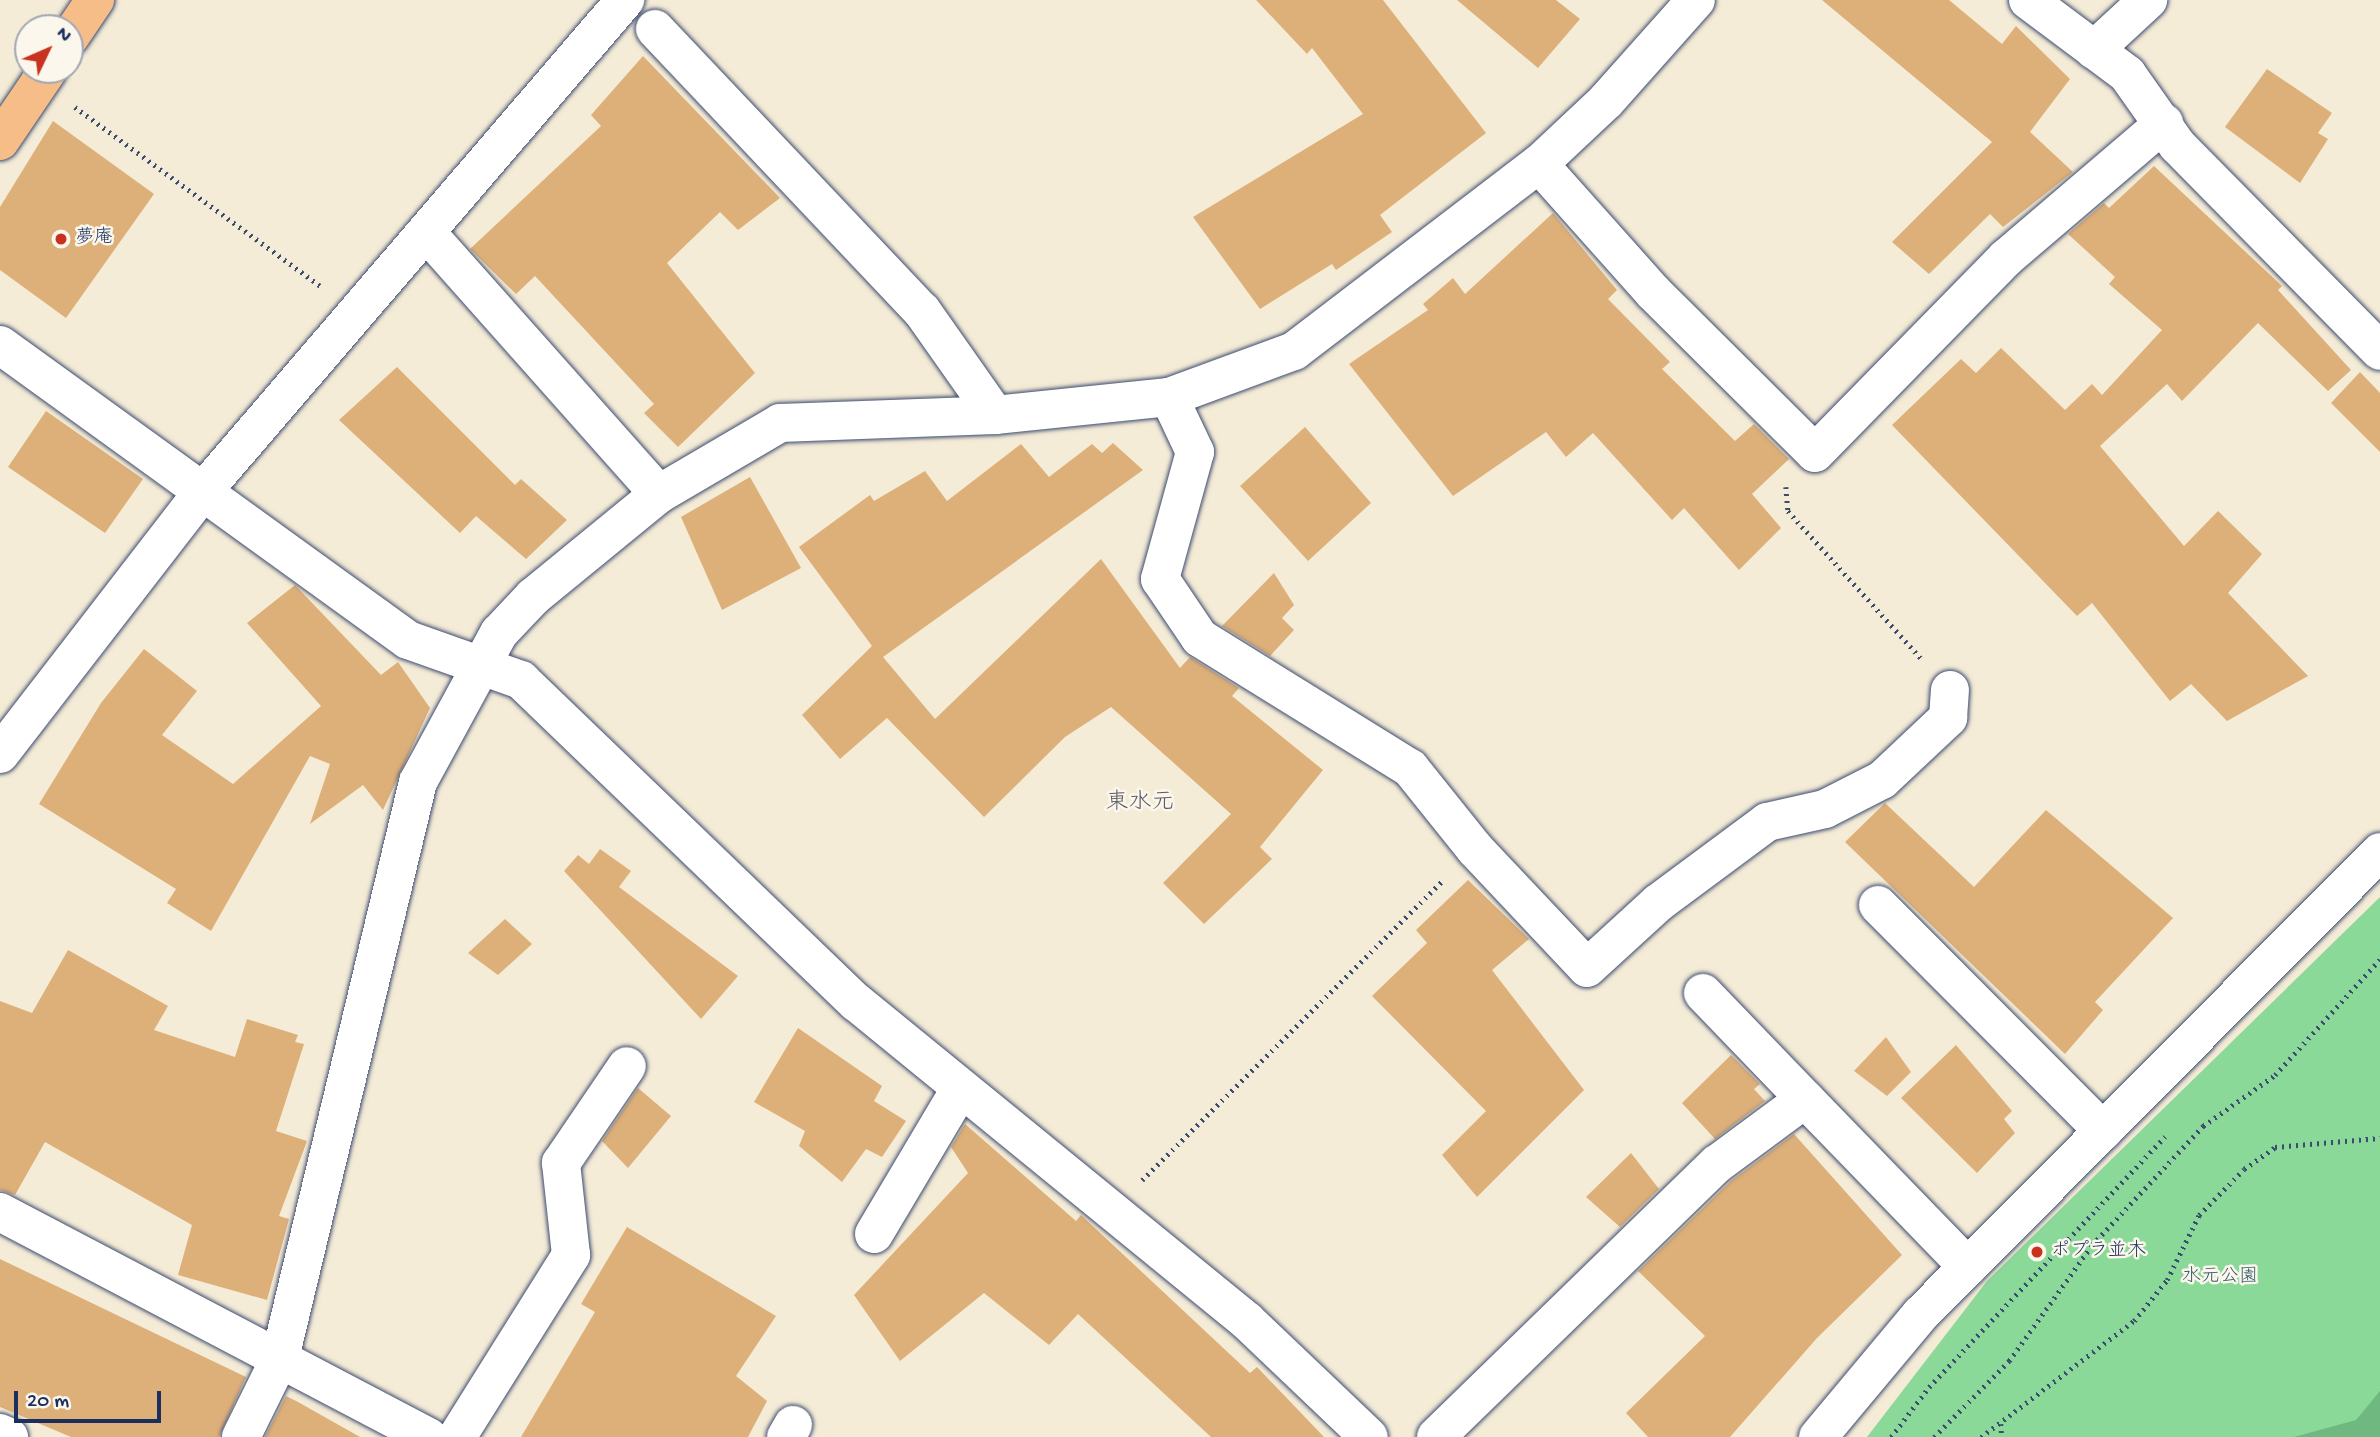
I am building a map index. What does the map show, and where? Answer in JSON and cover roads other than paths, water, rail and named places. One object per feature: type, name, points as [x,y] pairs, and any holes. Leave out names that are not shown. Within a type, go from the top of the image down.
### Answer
[{"type":"main road","points":[[84,16],[95,0]]},
{"type":"main road","points":[[0,141],[39,84]]},
{"type":"street","points":[[0,754],[205,489],[625,0]]},
{"type":"street","points":[[241,1437],[280,1358],[418,782],[481,664],[533,597],[659,494],[780,423],[995,415],[1169,397],[1294,351],[1539,164],[1606,101],[1696,0]]},
{"type":"street","points":[[2028,0],[2127,74],[2177,145],[2380,351]]},
{"type":"street","points":[[2094,50],[2148,0]]},
{"type":"street","points":[[655,29],[922,311],[995,415]]},
{"type":"street","points":[[1539,164],[1653,292],[1815,453],[2006,258],[2164,123]]},
{"type":"street","points":[[427,233],[659,494]]},
{"type":"street","points":[[0,345],[205,489],[408,640],[521,680],[827,975],[1110,1213],[1247,1321],[1369,1437]]},
{"type":"street","points":[[1169,397],[1195,452],[1160,579],[1200,638],[1410,768],[1475,849],[1587,968],[1658,903],[1767,822],[1825,809],[1882,780],[1948,718],[1950,690]]},
{"type":"street","points":[[1818,1437],[1968,1267],[2380,852]]},
{"type":"street","points":[[1878,905],[2103,1131]]},
{"type":"street","points":[[1703,993],[1968,1267]]},
{"type":"street","points":[[457,1437],[570,1255],[561,1163],[627,1066]]},
{"type":"street","points":[[874,1234],[960,1089]]},
{"type":"street","points":[[1436,1437],[1717,1164],[1805,1099]]},
{"type":"street","points":[[0,1212],[429,1437]]},
{"type":"street","points":[[0,1433],[9,1437]]},
{"type":"place","name":"夢庵","points":[[61,239]]},
{"type":"place","name":"ポプラ並木","points":[[2037,1252]]},
{"type":"district","name":"東水元","points":[[1140,804]]},
{"type":"park label","name":"水元公園","points":[[2220,1278]]}]
